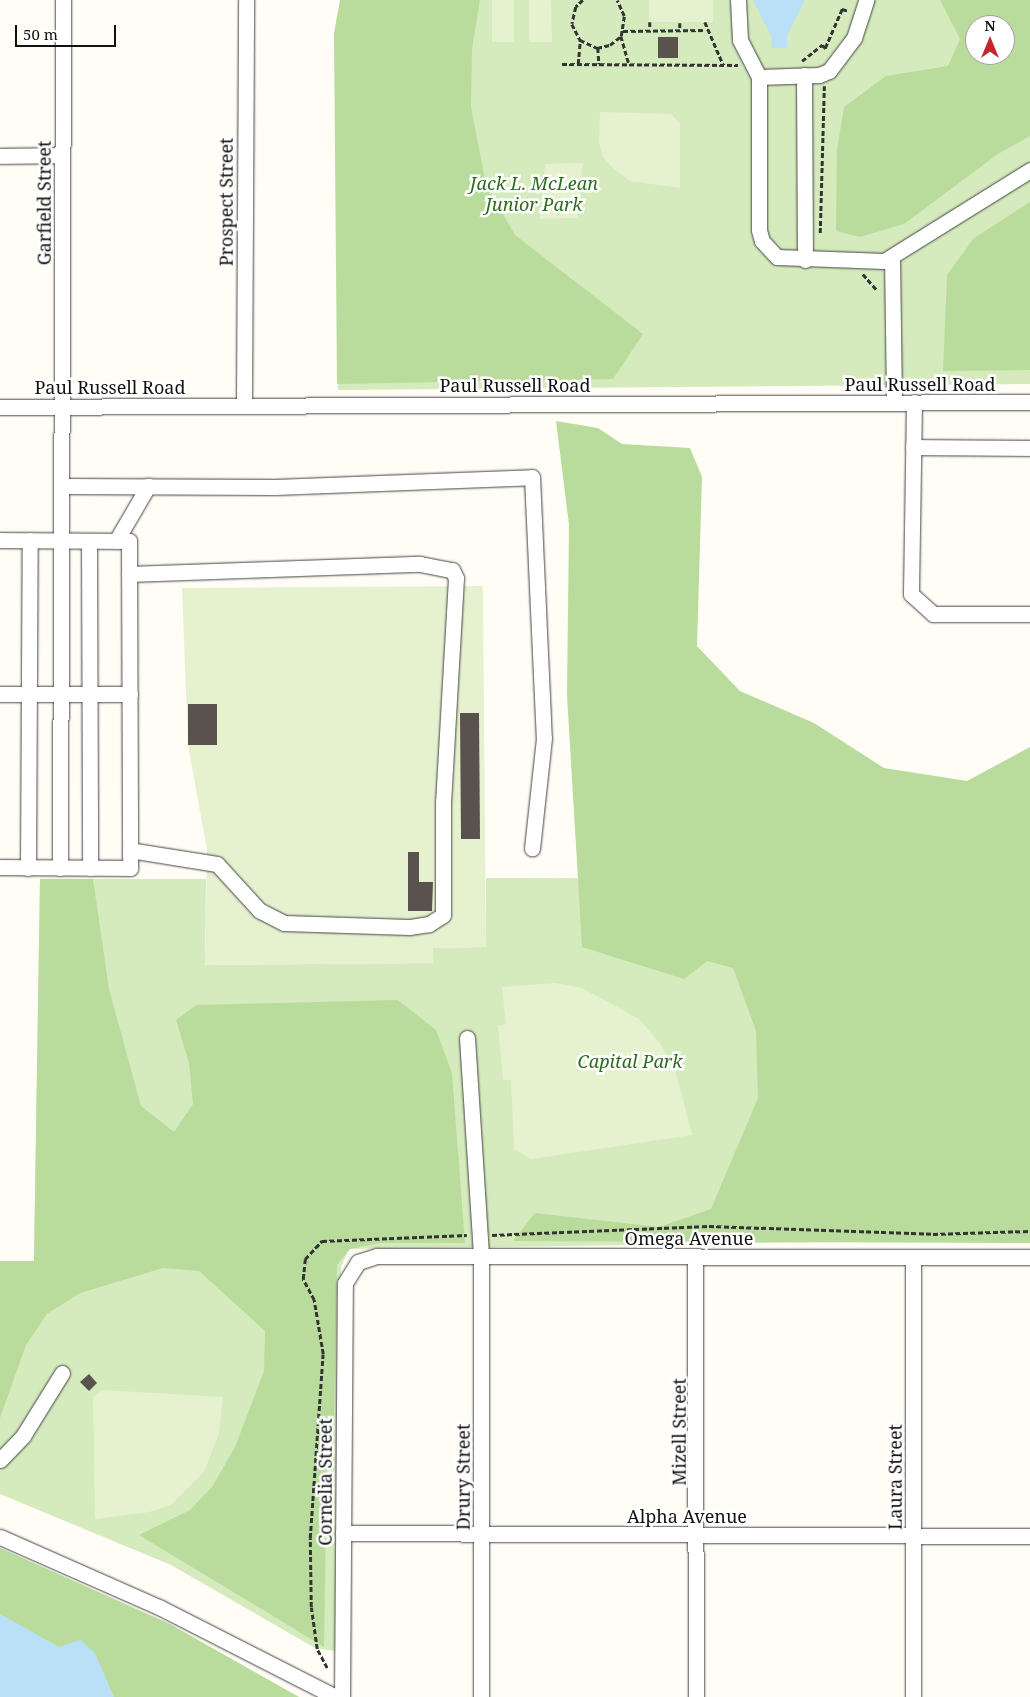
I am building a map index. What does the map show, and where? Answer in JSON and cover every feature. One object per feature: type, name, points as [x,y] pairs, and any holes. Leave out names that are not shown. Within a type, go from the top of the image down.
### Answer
[{"type":"street","name":"Garfield Street","points":[[60,868],[63,0]]},
{"type":"street","name":"Prospect Street","points":[[244,405],[246,0]]},
{"type":"street","points":[[738,0],[743,63],[759,77],[804,75],[829,71],[842,58],[854,38],[866,0]]},
{"type":"street","points":[[804,75],[805,260]]},
{"type":"street","points":[[759,77],[762,241],[777,257],[805,260],[892,257],[1030,170]]},
{"type":"street","points":[[0,156],[62,156]]},
{"type":"street","points":[[892,257],[894,402]]},
{"type":"street","points":[[914,402],[910,594],[919,606],[933,614],[1030,614]]},
{"type":"street","name":"Paul Russell Road","points":[[0,407],[1030,402]]},
{"type":"street","points":[[913,447],[1030,448]]},
{"type":"street","points":[[62,486],[275,487],[532,478],[544,738],[532,848]]},
{"type":"street","points":[[116,541],[148,486]]},
{"type":"street","points":[[0,540],[129,541],[130,694],[130,868],[0,868]]},
{"type":"street","points":[[28,868],[30,540]]},
{"type":"street","points":[[89,541],[90,868]]},
{"type":"street","points":[[129,574],[420,564],[452,570],[456,578],[443,801],[443,915],[429,924],[409,928],[284,923],[259,910],[217,864],[130,850]]},
{"type":"street","points":[[0,694],[130,694]]},
{"type":"street","name":"Drury Street","points":[[467,1038],[478,1236],[481,1256],[481,1697]]},
{"type":"street","name":"Omega Avenue","points":[[352,1269],[367,1257],[1030,1257]]},
{"type":"street","name":"Mizell Street","points":[[695,1257],[696,1697]]},
{"type":"street","name":"Laura Street","points":[[913,1258],[913,1697]]},
{"type":"street","name":"Cornelia Street","points":[[336,1696],[343,1533],[345,1283],[352,1269]]},
{"type":"street","points":[[0,1460],[23,1436],[62,1374]]},
{"type":"street","name":"Alpha Avenue","points":[[343,1533],[1030,1536]]},
{"type":"street","points":[[0,1537],[159,1606],[336,1696]]},
{"type":"path","points":[[578,64],[580,40],[572,16],[583,0]]},
{"type":"path","points":[[617,0],[624,16],[621,36],[629,64]]},
{"type":"path","points":[[825,48],[842,9]]},
{"type":"path","points":[[650,22],[650,30]]},
{"type":"path","points":[[680,22],[680,30]]},
{"type":"path","points":[[562,64],[723,64],[705,30],[705,22]]},
{"type":"path","points":[[623,31],[705,30]]},
{"type":"path","points":[[598,48],[621,36]]},
{"type":"path","points":[[580,40],[598,48]]},
{"type":"path","points":[[793,64],[822,45],[842,58]]},
{"type":"path","points":[[598,48],[599,64]]},
{"type":"path","points":[[820,237],[824,219],[824,82]]},
{"type":"path","points":[[854,272],[869,278],[879,298]]},
{"type":"path","points":[[336,1696],[311,1607],[310,1538],[324,1354],[314,1300],[303,1279],[305,1259],[322,1241],[344,1238],[478,1236],[710,1226],[933,1234],[1030,1231]]},
{"type":"green space","points":[[340,0],[480,0],[472,49],[471,107],[486,185],[515,235],[643,334],[613,379],[337,384],[334,33]]},
{"type":"green space","name":"Jack L. McLean Junior Park","points":[[342,0],[1030,0],[1030,384],[338,390]]},
{"type":"green space","points":[[492,0],[514,0],[514,42],[492,42]]},
{"type":"green space","points":[[529,0],[551,0],[552,42],[529,42]]},
{"type":"green space","points":[[649,0],[713,0],[713,22],[649,22]]},
{"type":"green space","points":[[940,0],[1030,0],[1030,136],[998,154],[904,224],[860,237],[836,231],[837,149],[844,107],[886,76],[948,66],[960,39]]},
{"type":"green space","points":[[600,112],[671,114],[680,124],[680,188],[630,181],[613,168],[603,157],[599,142]]},
{"type":"green space","points":[[583,163],[577,218],[540,219],[545,164]]},
{"type":"green space","points":[[1030,202],[1030,370],[943,371],[947,275],[974,238]]},
{"type":"green space","points":[[556,421],[598,428],[622,444],[690,448],[702,477],[697,646],[740,691],[814,723],[884,768],[967,781],[1030,747],[1030,1243],[513,1241],[535,1213],[659,1227],[711,1209],[758,1098],[756,1031],[733,968],[707,961],[684,979],[582,947],[567,695],[569,525]]},
{"type":"green space","points":[[483,586],[486,947],[433,948],[433,963],[205,965],[207,850],[188,745],[182,588]]},
{"type":"green space","name":"Capital Park","points":[[486,878],[881,879],[838,1242],[349,1249],[341,1267],[336,1651],[315,1648],[171,1565],[0,1494],[0,1261],[34,1261],[40,879],[206,879],[205,965],[433,963],[433,948],[486,947]]},
{"type":"green space","points":[[40,879],[93,879],[109,989],[141,1106],[174,1132],[193,1104],[189,1063],[176,1020],[196,1005],[398,1000],[436,1030],[452,1073],[465,1243],[380,1243],[350,1249],[337,1265],[334,1414],[327,1452],[324,1647],[139,1535],[190,1510],[212,1487],[235,1447],[264,1371],[265,1331],[199,1271],[163,1268],[80,1293],[47,1314],[26,1345],[0,1418],[0,1261],[34,1261]]},
{"type":"green space","points":[[555,983],[582,988],[639,1019],[660,1043],[676,1073],[692,1135],[531,1159],[514,1149],[511,1080],[503,1080],[498,1026],[506,1024],[502,987]]},
{"type":"green space","points":[[102,1390],[223,1397],[219,1433],[204,1472],[171,1505],[149,1512],[95,1519],[93,1397]]},
{"type":"green space","points":[[0,1548],[170,1624],[299,1697],[0,1697]]},
{"type":"water","points":[[753,0],[805,0],[787,36],[787,48],[771,48],[771,36]]},
{"type":"water","points":[[0,1614],[59,1647],[80,1640],[95,1653],[114,1697],[0,1697]]},
{"type":"building","points":[[658,37],[678,37],[678,58],[658,58]]},
{"type":"building","points":[[188,704],[217,704],[217,745],[188,745]]},
{"type":"building","points":[[460,713],[479,713],[480,839],[461,839]]},
{"type":"building","points":[[408,852],[419,852],[419,882],[433,882],[432,911],[408,911]]},
{"type":"building","points":[[89,1374],[97,1383],[89,1391],[80,1382]]}]
